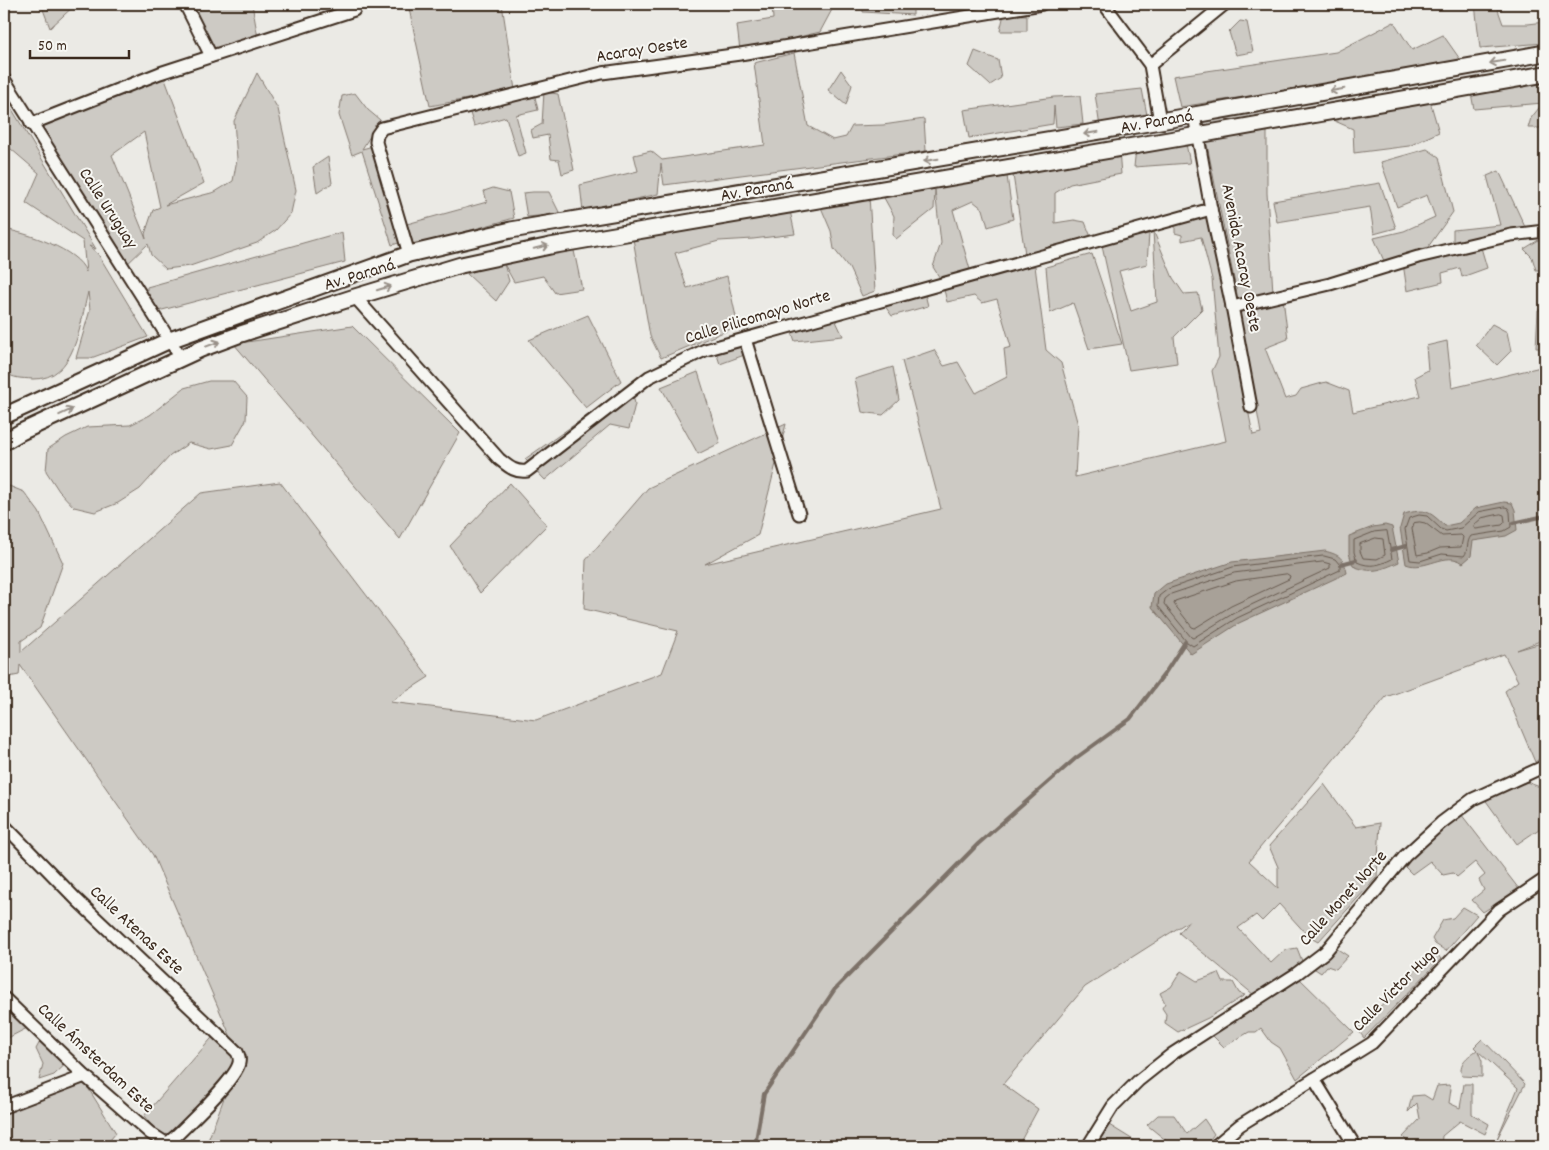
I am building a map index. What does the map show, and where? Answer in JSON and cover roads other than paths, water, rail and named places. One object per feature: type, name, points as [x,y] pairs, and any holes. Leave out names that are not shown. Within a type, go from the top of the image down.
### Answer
[{"type":"street","points":[[185,4],[211,56]]},
{"type":"street","points":[[968,16],[971,4]]},
{"type":"street","name":"Acaray Oeste","points":[[409,254],[376,142],[376,135],[382,128],[602,73],[740,54],[1042,4]]},
{"type":"street","points":[[1104,4],[1150,65],[1160,121]]},
{"type":"street","points":[[1150,65],[1225,4]]},
{"type":"street","points":[[31,124],[160,73],[354,10]]},
{"type":"street","name":"Av. Paraná","points":[[4,416],[170,340],[409,254],[512,230],[1545,54]]},
{"type":"street","name":"Av. Paraná","points":[[4,442],[21,432],[201,349],[354,297],[461,265],[550,246],[1545,74]]},
{"type":"street","name":"Calle Uruguay","points":[[4,79],[181,358]]},
{"type":"street","name":"Avenida Acaray Oeste","points":[[1194,115],[1251,407]]},
{"type":"street","name":"Calle Pilicomayo Norte","points":[[354,297],[499,459],[517,471],[527,471],[649,377],[705,350],[1211,209]]},
{"type":"street","points":[[609,214],[614,235]]},
{"type":"street","points":[[1232,307],[1330,284],[1418,257],[1511,235],[1545,231]]},
{"type":"street","points":[[745,339],[799,514]]},
{"type":"street","name":"Calle Monet Norte","points":[[1088,1146],[1113,1106],[1138,1081],[1172,1054],[1296,974],[1325,952],[1405,856],[1440,822],[1474,799],[1545,766]]},
{"type":"street","name":"Calle Atenas Este","points":[[4,825],[77,900],[237,1052],[240,1057],[239,1064],[230,1080],[172,1140],[165,1142]]},
{"type":"street","name":"Calle Victor Hugo","points":[[1215,1146],[1240,1125],[1372,1043],[1500,910],[1545,879]]},
{"type":"street","name":"Calle Ámsterdam Este","points":[[4,998],[85,1076],[159,1141],[165,1142]]},
{"type":"street","points":[[4,1107],[85,1076]]},
{"type":"street","points":[[1314,1079],[1355,1146]]},
{"type":"water","points":[[1504,502],[1512,503],[1515,510],[1517,530],[1506,536],[1473,541],[1471,556],[1463,563],[1450,559],[1413,566],[1406,564],[1400,528],[1404,514],[1417,511],[1427,512],[1445,526],[1459,523],[1476,508]]},
{"type":"water","points":[[1385,525],[1392,527],[1399,562],[1376,570],[1366,570],[1353,566],[1349,553],[1349,536],[1373,527]]},
{"type":"water","points":[[1325,551],[1334,554],[1342,560],[1347,573],[1239,623],[1191,654],[1152,607],[1154,594],[1166,584],[1232,562]]},
{"type":"waterway","points":[[1513,523],[1545,516]]},
{"type":"waterway","points":[[1391,550],[1406,546]]},
{"type":"waterway","points":[[1341,564],[1356,560]]},
{"type":"waterway","points":[[755,1146],[764,1094],[835,989],[978,844],[1076,758],[1130,719],[1165,673],[1185,642]]}]
